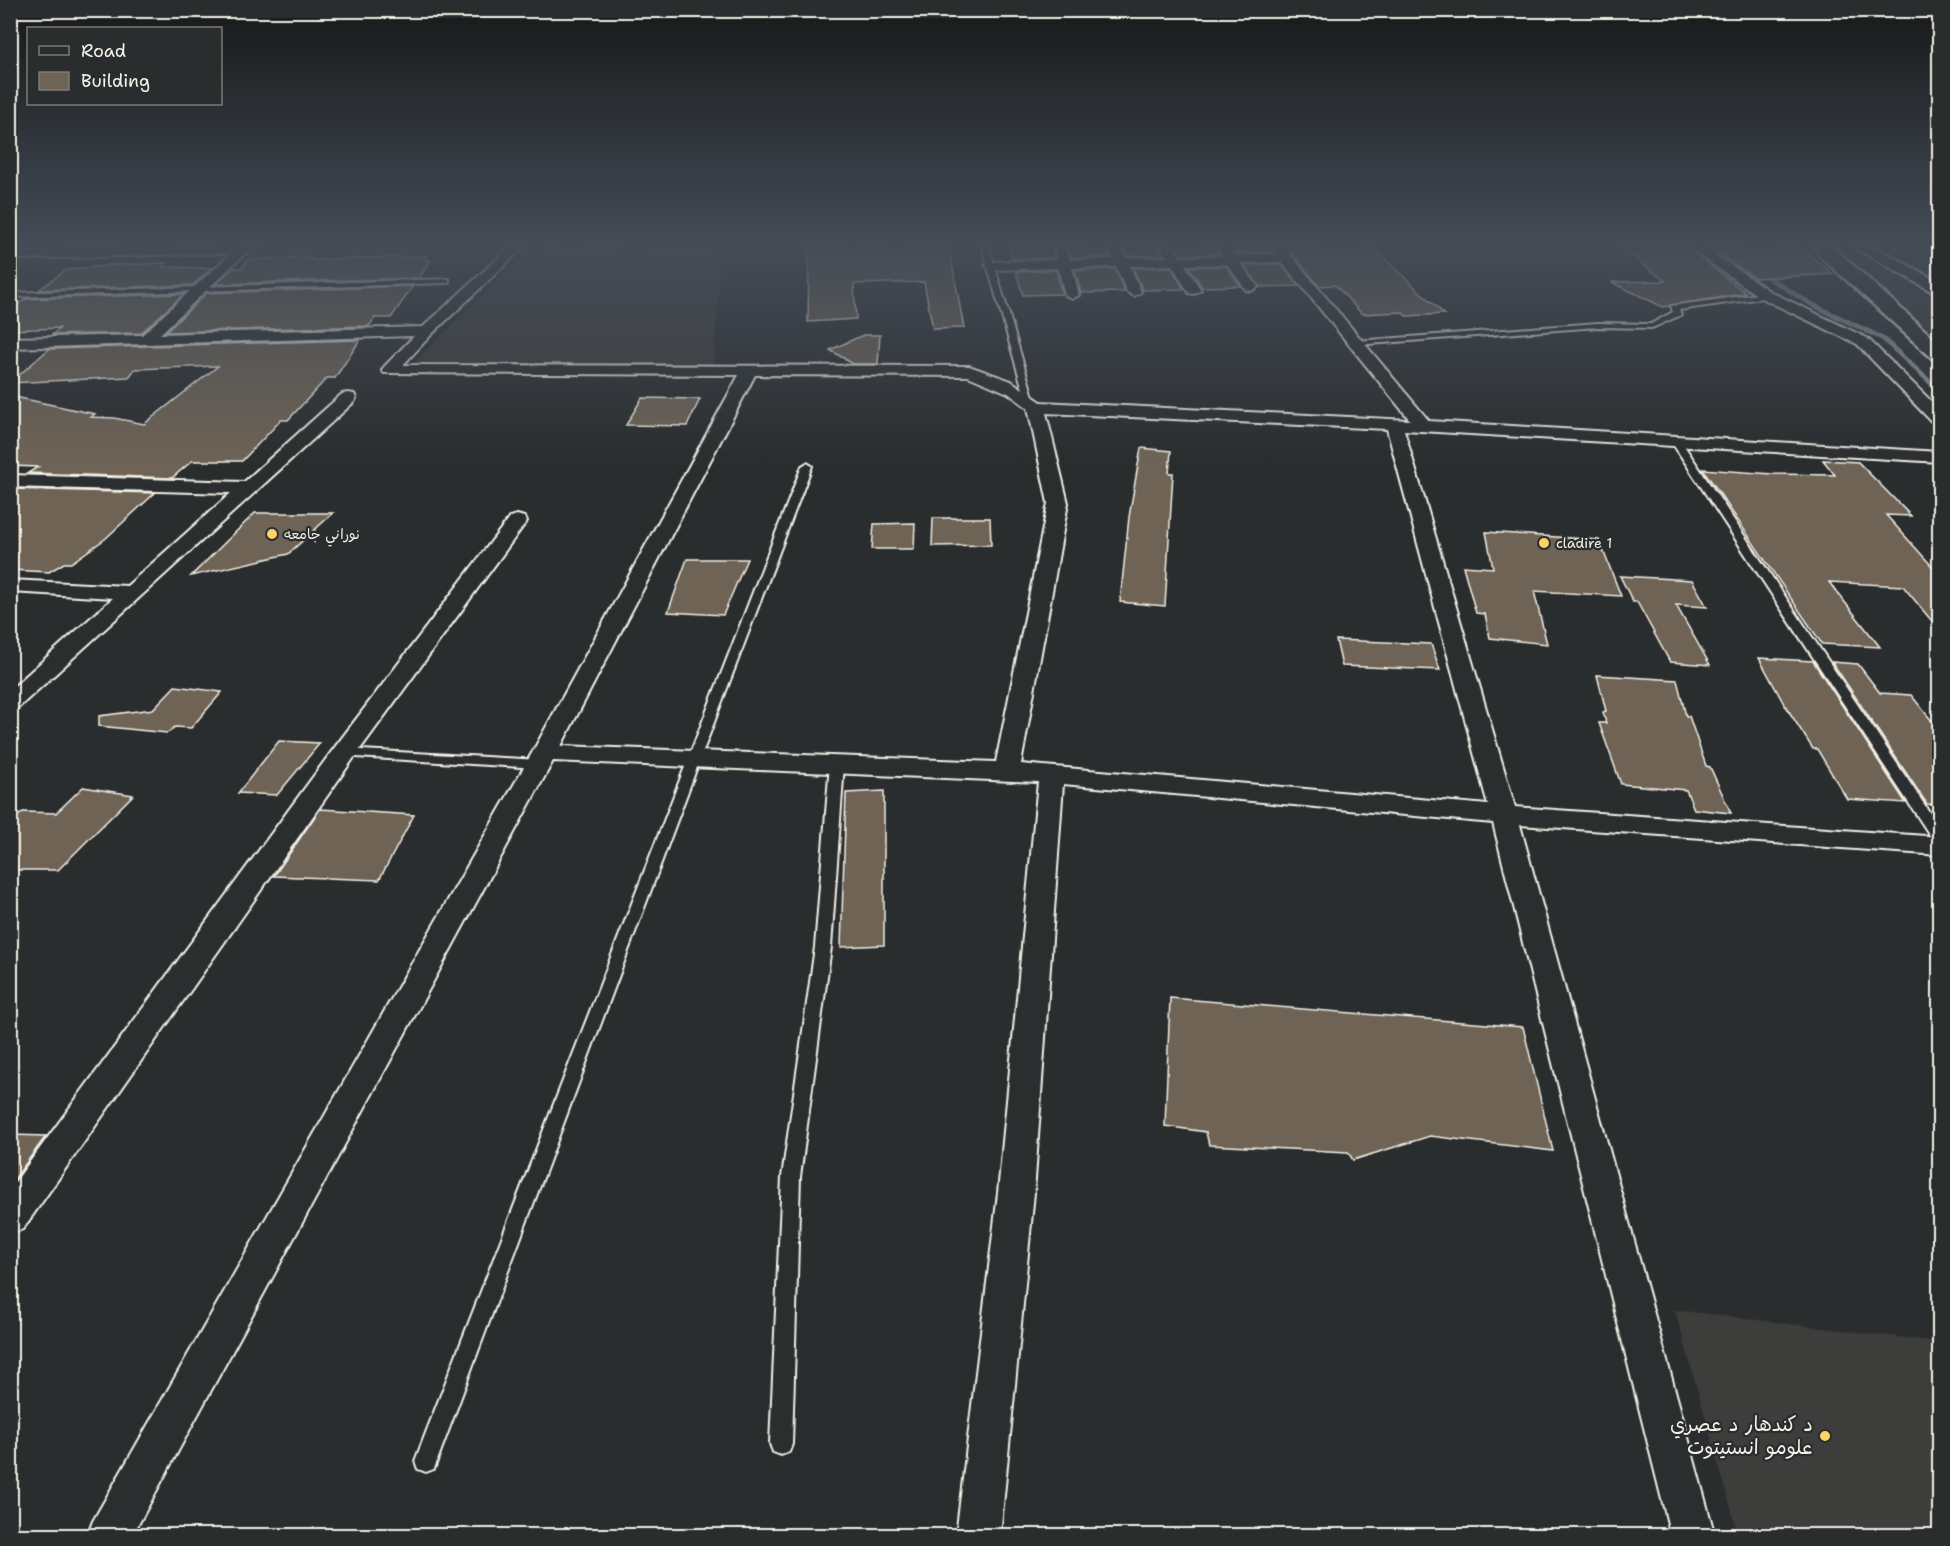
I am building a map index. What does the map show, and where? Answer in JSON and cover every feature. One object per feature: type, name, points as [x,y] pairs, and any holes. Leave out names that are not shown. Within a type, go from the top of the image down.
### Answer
[{"type":"main road","points":[[1900,319],[1940,355]]},
{"type":"street","points":[[146,339],[169,319]]},
{"type":"street","points":[[440,319],[390,370],[969,371],[988,377],[1033,404],[1940,457]]},
{"type":"street","points":[[1336,319],[1424,426]]},
{"type":"street","points":[[1816,319],[1862,341],[1940,420]]},
{"type":"street","points":[[10,344],[427,331]]},
{"type":"street","points":[[108,1536],[542,758],[750,370]]},
{"type":"street","points":[[10,703],[348,398]]},
{"type":"street","points":[[1007,771],[1058,502],[1033,404]]},
{"type":"street","points":[[1394,424],[1504,815],[1694,1536]]},
{"type":"street","points":[[10,481],[248,488]]},
{"type":"street","points":[[10,1218],[344,753],[517,521]]},
{"type":"street","points":[[10,586],[133,593]]},
{"type":"street","points":[[542,758],[693,759],[1007,771],[1504,815],[1940,846]]},
{"type":"street","points":[[978,1536],[1016,1193],[1051,775]]},
{"type":"lane","points":[[1008,319],[1033,404]]},
{"type":"lane","points":[[1356,343],[1598,325],[1652,326],[1666,319]]},
{"type":"lane","points":[[1676,441],[1940,840]]},
{"type":"lane","points":[[426,1461],[807,466]]},
{"type":"lane","points":[[344,753],[542,758]]},
{"type":"lane","points":[[781,1444],[791,1177],[823,947],[837,764]]},
{"type":"shaded area","points":[[459,319],[716,319],[713,365],[413,364]]},
{"type":"shaded area","points":[[1916,319],[1939,319],[1939,336]]},
{"type":"shaded area","name":"د کندهار د عصري علومو انستیتوت","points":[[1675,1310],[1939,1342],[1939,1535],[1780,1536],[1737,1530]]},
{"type":"building","points":[[10,319],[156,319],[141,333],[52,335],[60,328],[10,330]]},
{"type":"building","points":[[180,319],[374,319],[369,326],[166,332]]},
{"type":"building","points":[[808,319],[854,319],[808,322]]},
{"type":"building","points":[[931,319],[962,319],[964,328],[933,329]]},
{"type":"building","points":[[863,335],[880,335],[878,364],[853,364],[830,350]]},
{"type":"building","points":[[360,340],[335,378],[327,378],[288,420],[281,420],[242,461],[192,461],[172,478],[28,473],[38,467],[10,466],[10,396],[95,414],[91,417],[114,418],[144,424],[218,366],[135,369],[129,377],[10,383],[49,349]]},
{"type":"building","points":[[642,398],[700,399],[687,426],[626,425]]},
{"type":"building","points":[[1141,448],[1171,451],[1169,473],[1173,473],[1165,606],[1120,602],[1129,517]]},
{"type":"building","points":[[1823,460],[1858,462],[1911,516],[1886,515],[1940,575],[1940,631],[1903,586],[1829,582],[1880,647],[1822,644],[1703,469],[1772,474],[1835,475]]},
{"type":"building","points":[[10,489],[155,493],[105,539],[71,563],[64,563],[49,572],[10,570]]},
{"type":"building","name":"نوراني جامعه","points":[[255,513],[333,513],[288,554],[191,576]]},
{"type":"building","points":[[933,518],[990,518],[991,545],[932,546]]},
{"type":"building","points":[[915,523],[914,549],[872,549],[874,524]]},
{"type":"building","points":[[1486,532],[1599,540],[1621,596],[1534,591],[1547,644],[1490,638],[1485,614],[1476,613],[1463,566],[1493,568]]},
{"type":"building","points":[[687,559],[747,559],[723,615],[668,612]]},
{"type":"building","points":[[1620,576],[1692,580],[1707,607],[1676,605],[1710,665],[1670,662],[1637,602],[1633,602]]},
{"type":"building","points":[[1336,640],[1431,644],[1440,670],[1342,666]]},
{"type":"building","points":[[1759,658],[1813,661],[1906,803],[1847,799],[1817,749],[1813,749],[1783,702]]},
{"type":"building","points":[[1832,662],[1858,664],[1880,693],[1911,695],[1940,731],[1940,805],[1927,804]]},
{"type":"building","points":[[1597,675],[1677,680],[1686,716],[1689,716],[1706,766],[1710,767],[1731,813],[1694,809],[1686,790],[1621,784],[1599,723],[1606,723],[1603,712],[1606,711]]},
{"type":"building","points":[[175,686],[222,692],[191,728],[175,727],[167,733],[99,726],[99,716],[153,709]]},
{"type":"building","points":[[279,741],[320,743],[277,795],[238,793]]},
{"type":"building","points":[[83,787],[133,795],[58,870],[10,870],[10,823],[23,812],[56,813]]},
{"type":"building","points":[[884,791],[884,945],[841,947],[846,793]]},
{"type":"building","points":[[320,809],[414,815],[379,880],[274,876]]},
{"type":"building","points":[[1170,998],[1523,1027],[1553,1151],[1430,1136],[1353,1160],[1348,1152],[1209,1145],[1206,1132],[1165,1126]]},
{"type":"building","points":[[10,1135],[46,1136],[10,1185]]},
{"type":"waterway","points":[[1843,319],[1882,338],[1940,391]]},
{"type":"place","name":"نوراني جامعه","points":[[272,534]]},
{"type":"place","name":"cladire 1","points":[[1544,543]]},
{"type":"place","name":"د کندهار د عصري علومو انستیتوت","points":[[1825,1436]]}]
